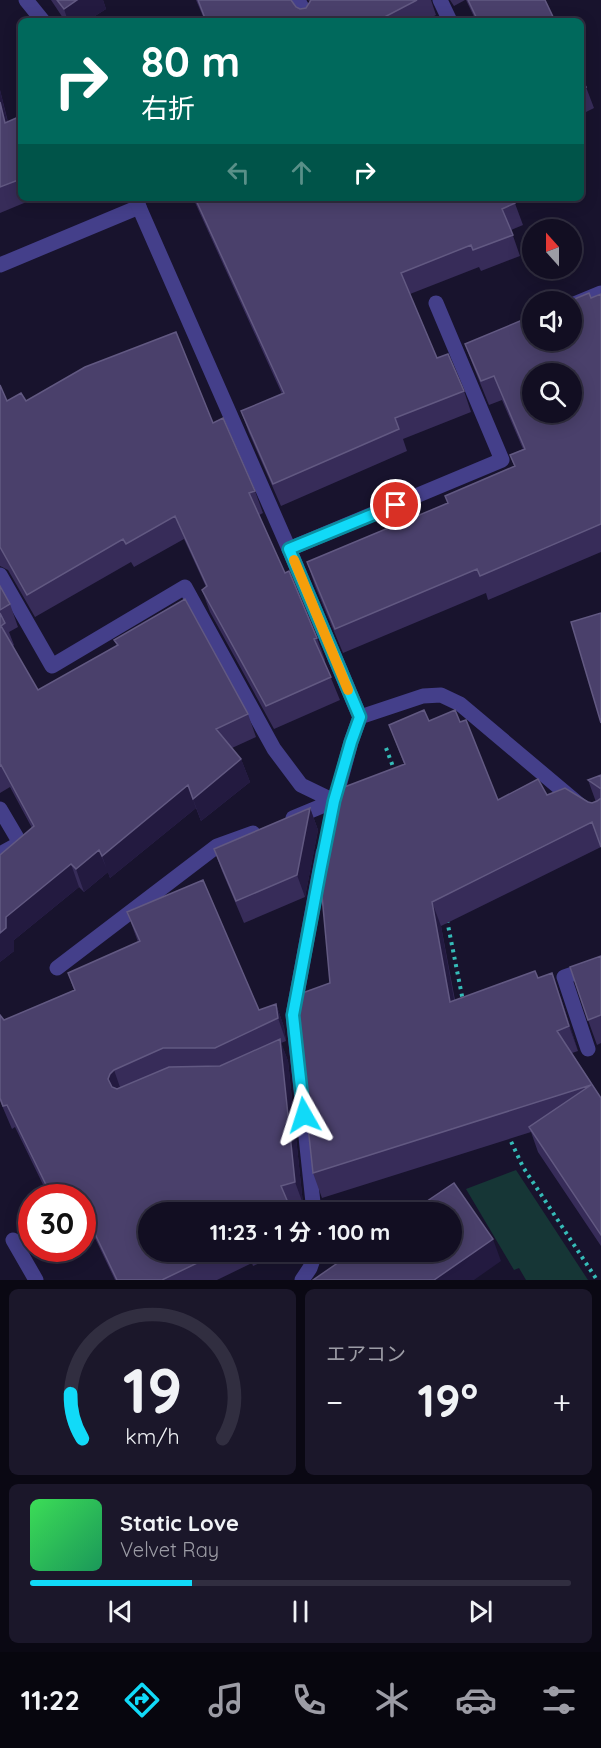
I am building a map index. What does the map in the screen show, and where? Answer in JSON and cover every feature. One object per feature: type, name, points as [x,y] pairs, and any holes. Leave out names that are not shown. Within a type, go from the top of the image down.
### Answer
[{"type":"street","points":[[26,0],[41,18]]},
{"type":"street","points":[[298,0],[307,18]]},
{"type":"street","points":[[440,0],[449,18]]},
{"type":"street","points":[[0,265],[137,203],[289,549],[367,715]]},
{"type":"street","points":[[582,301],[601,293]]},
{"type":"street","points":[[289,549],[502,460],[463,351],[436,303]]},
{"type":"street","points":[[0,575],[52,666],[185,588],[274,749],[301,785],[334,801]]},
{"type":"street","points":[[313,1202],[291,1050],[293,1015],[334,801],[351,742],[367,715],[423,696],[441,695],[460,704],[581,806],[601,818]]},
{"type":"street","points":[[57,968],[217,846],[334,801]]},
{"type":"street","points":[[0,809],[20,843],[0,854]]},
{"type":"street","points":[[588,1049],[564,977],[601,964]]},
{"type":"street","points":[[13,1240],[36,1280]]},
{"type":"street","points":[[302,1280],[312,1262]]},
{"type":"path","points":[[367,715],[398,778]]},
{"type":"path","points":[[445,910],[465,1011]]},
{"type":"path","points":[[505,1129],[524,1167],[597,1280]]},
{"type":"green space","points":[[516,1170],[588,1280],[526,1280],[519,1268],[514,1270],[466,1189]]},
{"type":"building","points":[[57,0],[77,0],[64,9]]},
{"type":"building","points":[[198,0],[291,0],[300,9],[306,8],[311,0],[417,0],[383,18],[205,18]]},
{"type":"building","points":[[468,0],[545,0],[554,18],[477,18]]},
{"type":"building","points":[[0,102],[5,123],[18,117],[18,180],[0,187]]},
{"type":"building","points":[[196,201],[514,201],[515,203],[502,209],[513,235],[473,250],[471,245],[401,273],[437,358],[448,354],[464,391],[395,418],[399,429],[273,484],[241,411],[284,393]]},
{"type":"building","points":[[589,293],[591,298],[601,294],[601,524],[480,576],[477,569],[335,629],[307,562],[448,503],[445,496],[515,466],[510,455],[525,449],[494,376],[481,381],[465,344],[522,320],[522,351],[582,351],[582,296]]},
{"type":"building","points":[[176,332],[213,423],[223,418],[255,491],[249,493],[285,573],[289,571],[317,638],[314,639],[331,677],[266,706],[202,590],[207,586],[175,516],[126,544],[123,539],[27,595],[0,547],[0,385],[7,401],[21,393],[26,401],[85,367]]},
{"type":"building","points":[[0,586],[10,604],[0,610]]},
{"type":"building","points":[[185,599],[248,714],[216,729],[241,759],[193,799],[188,785],[102,856],[99,850],[76,869],[71,864],[6,917],[6,928],[0,933],[0,855],[34,826],[0,766],[0,613],[5,623],[1,626],[38,690],[118,645],[114,640]]},
{"type":"building","points":[[601,613],[601,723],[571,622]]},
{"type":"building","points":[[424,710],[429,721],[455,710],[460,722],[466,720],[498,800],[538,779],[547,795],[565,788],[588,802],[592,803],[601,798],[601,847],[592,822],[432,902],[450,1002],[535,971],[538,978],[552,973],[569,1026],[557,1031],[601,1098],[601,1235],[529,1127],[591,1085],[313,1173],[294,996],[330,983],[318,864],[331,796],[340,792],[339,789],[405,764],[389,725]]},
{"type":"building","points":[[601,775],[601,789],[588,780]]},
{"type":"building","points":[[310,808],[297,875],[236,901],[214,849]]},
{"type":"building","points":[[203,880],[259,1010],[276,1004],[278,1018],[215,1048],[163,1048],[114,1070],[108,1079],[112,1087],[117,1089],[169,1067],[220,1066],[280,1039],[295,1182],[281,1186],[288,1202],[138,1202],[138,1262],[199,1262],[162,1280],[117,1280],[96,1236],[96,1184],[46,1184],[7,1105],[3,1106],[0,1098],[0,1015],[4,1020],[75,990],[68,973],[140,941],[127,912]]},
{"type":"building","points":[[601,956],[601,1015],[588,1020],[570,967]]},
{"type":"building","points":[[454,1183],[493,1239],[462,1261],[462,1202],[426,1202]]},
{"type":"building","points":[[339,1262],[460,1262],[434,1280],[313,1280]]},
{"type":"slow traffic","points":[[294,560],[348,690]]},
{"type":"route","points":[[304,1115],[293,1015],[334,801],[360,717],[289,549],[396,505]]}]
